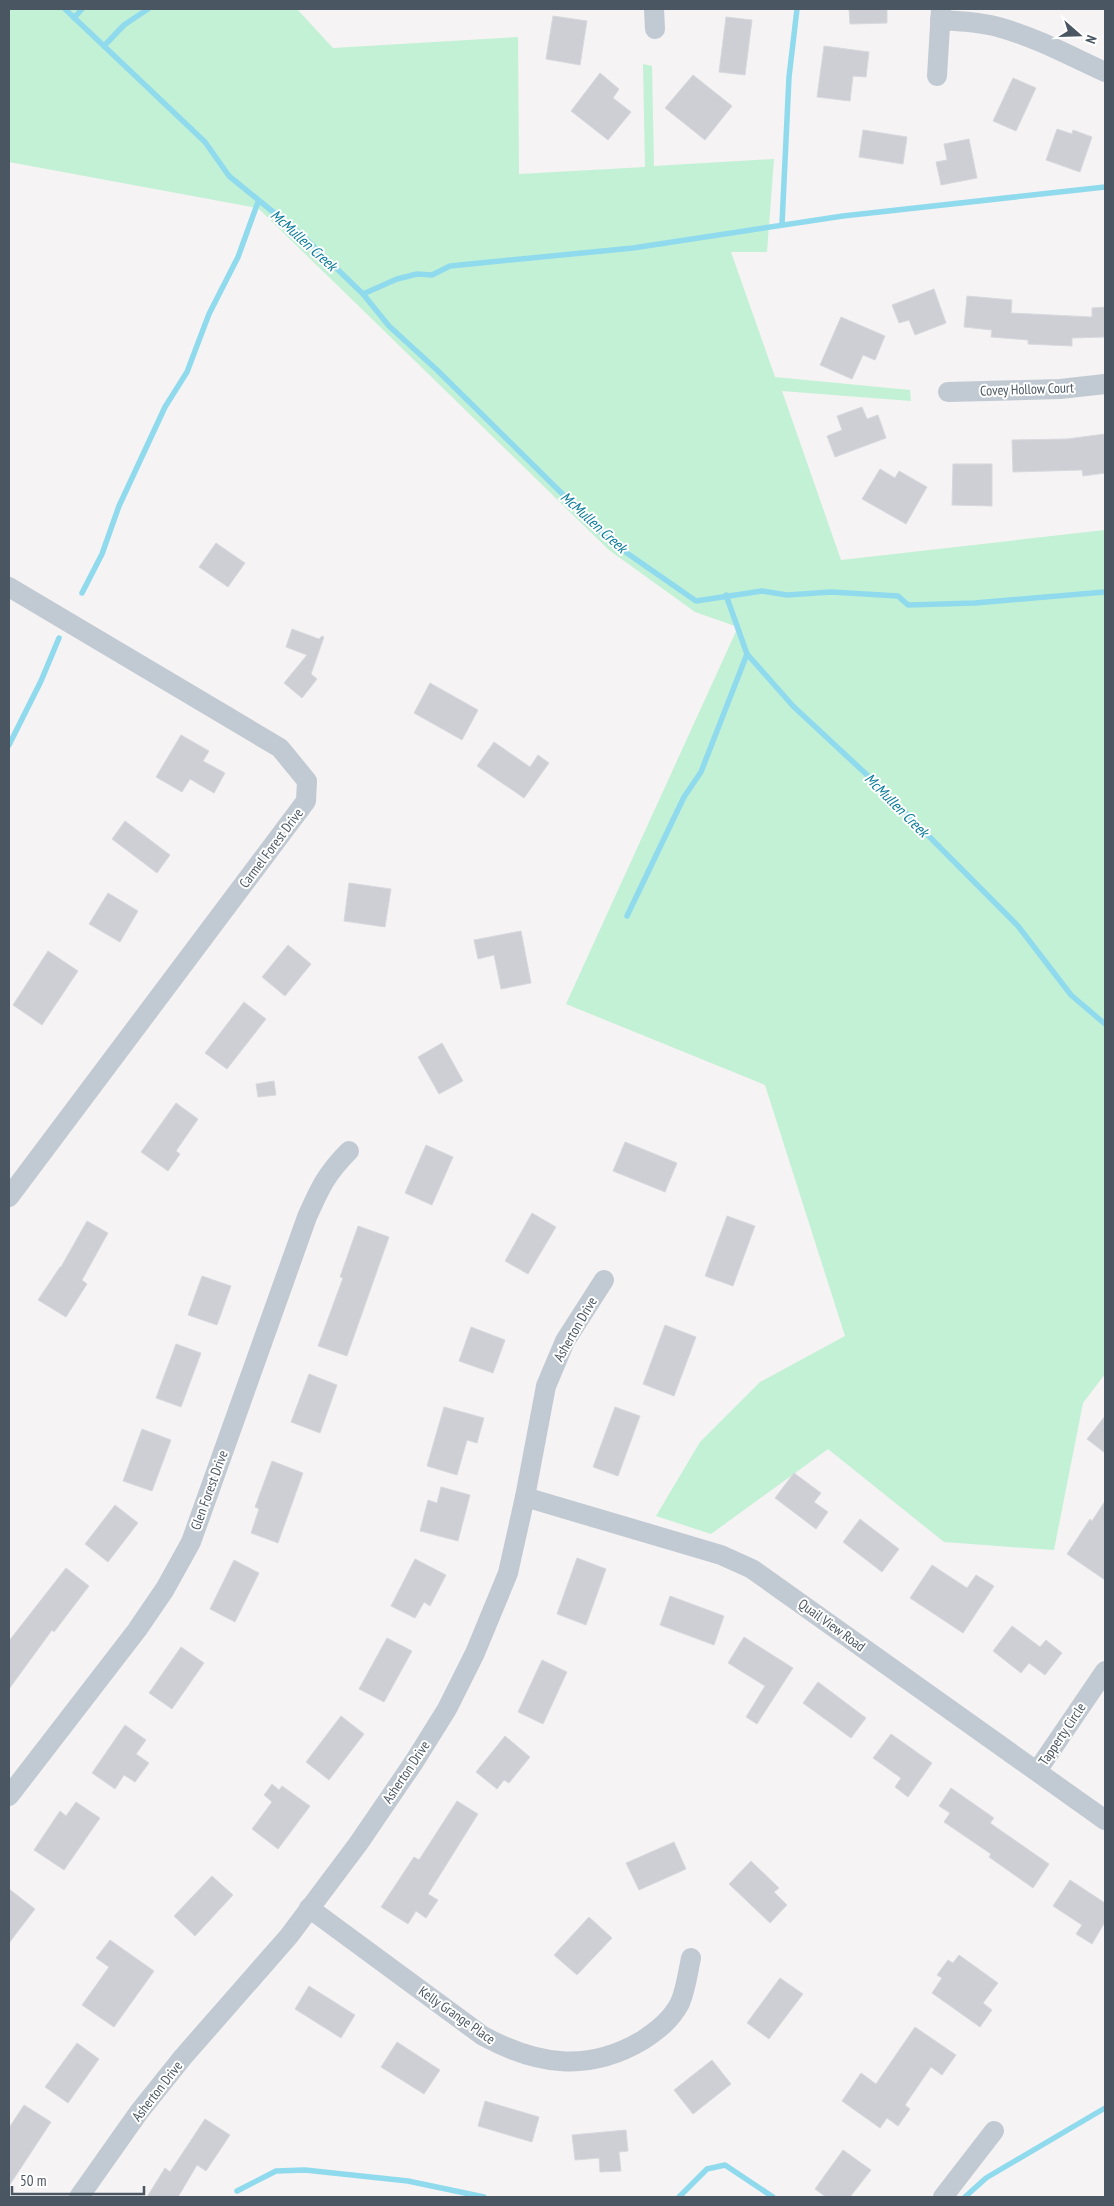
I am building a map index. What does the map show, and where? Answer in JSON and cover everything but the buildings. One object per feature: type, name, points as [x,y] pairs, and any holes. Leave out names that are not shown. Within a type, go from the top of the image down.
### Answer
[{"type":"street","points":[[654,9],[655,29]]},
{"type":"street","points":[[937,76],[941,15],[998,27],[1031,39],[1105,72]]},
{"type":"street","name":"Covey Hollow Court","points":[[948,392],[1060,389],[1105,384]]},
{"type":"street","name":"Carmel Forest Drive","points":[[9,587],[280,748],[307,781],[306,800],[9,1197]]},
{"type":"street","name":"Glen Forest Drive","points":[[9,1796],[137,1630],[165,1589],[191,1542],[307,1217],[331,1169],[349,1151]]},
{"type":"street","name":"Asherton Drive","points":[[79,2197],[140,2112],[183,2057],[289,1936],[358,1844],[414,1762],[446,1709],[475,1653],[508,1573],[525,1497],[546,1386],[565,1341],[604,1280]]},
{"type":"street","name":"Quail View Road","points":[[525,1497],[721,1555],[752,1569],[1105,1820]]},
{"type":"street","name":"Tapperty Circle","points":[[1037,1771],[1105,1671]]},
{"type":"street","name":"Kelly Grange Place","points":[[309,1908],[483,2036],[504,2047],[539,2059],[567,2062],[603,2058],[628,2049],[657,2031],[671,2018],[680,2002],[691,1958]]},
{"type":"street","points":[[943,2197],[994,2130]]},
{"type":"green space","points":[[9,9],[297,9],[333,48],[518,37],[519,174],[645,167],[643,64],[652,66],[654,166],[774,159],[767,252],[731,252],[775,377],[910,390],[911,401],[782,391],[841,560],[1105,530],[1105,1374],[1083,1403],[1054,1550],[944,1542],[828,1449],[711,1534],[656,1516],[700,1442],[760,1382],[845,1336],[765,1085],[566,1004],[738,627],[695,612],[609,550],[258,208],[9,162]]},
{"type":"waterway","name":"McMullen Creek","points":[[65,9],[205,142],[229,176],[304,237],[363,294],[389,326],[437,370],[611,542],[696,601],[762,591],[787,595],[831,592],[898,596],[908,605],[975,603],[1105,592]]},
{"type":"waterway","points":[[74,18],[82,9]]},
{"type":"waterway","points":[[104,46],[124,25],[148,9]]},
{"type":"waterway","points":[[782,224],[789,77],[797,9]]},
{"type":"waterway","points":[[363,294],[397,279],[417,274],[432,275],[450,266],[633,248],[843,216],[1105,187]]},
{"type":"waterway","points":[[82,593],[102,554],[119,506],[165,407],[187,372],[209,314],[238,257],[258,202]]},
{"type":"waterway","name":"McMullen Creek","points":[[726,595],[747,654],[793,706],[880,787],[1018,926],[1071,995],[1105,1024]]},
{"type":"waterway","points":[[9,745],[41,681],[59,638]]},
{"type":"waterway","points":[[627,916],[684,797],[701,772],[747,654]]},
{"type":"waterway","points":[[965,2197],[986,2178],[1105,2108]]},
{"type":"waterway","points":[[679,2197],[707,2169],[725,2165],[773,2197]]},
{"type":"waterway","points":[[237,2191],[276,2171],[305,2170],[408,2181],[484,2197]]}]
